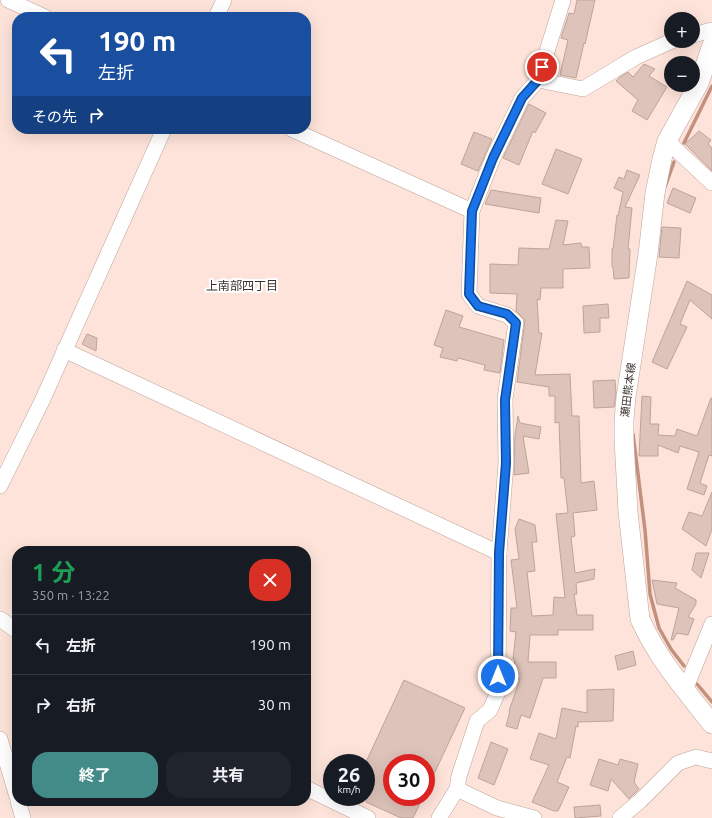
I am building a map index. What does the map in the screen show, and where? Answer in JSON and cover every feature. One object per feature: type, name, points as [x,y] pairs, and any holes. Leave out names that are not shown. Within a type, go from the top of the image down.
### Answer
[{"type":"main road","name":"瀬田熊本線","points":[[712,45],[699,83],[667,141],[662,159],[655,193],[648,254],[626,397],[624,420],[628,512],[640,618],[659,654],[712,724]]},
{"type":"street","points":[[8,0],[34,12]]},
{"type":"street","points":[[218,12],[224,0]]},
{"type":"street","points":[[439,818],[457,789],[459,776],[477,721],[490,710],[498,692],[499,553],[506,463],[505,400],[516,323],[507,314],[478,306],[469,294],[472,211],[493,158],[522,98],[538,80],[563,0]]},
{"type":"street","points":[[700,33],[712,30]]},
{"type":"street","points":[[538,80],[583,89],[636,57],[664,45]]},
{"type":"street","points":[[0,486],[42,401],[162,134]]},
{"type":"street","points":[[302,134],[472,211]]},
{"type":"street","points":[[667,141],[712,183]]},
{"type":"street","points":[[64,350],[499,553]]},
{"type":"street","points":[[0,619],[12,627]]},
{"type":"street","points":[[686,690],[712,624]]},
{"type":"street","points":[[0,739],[12,780]]},
{"type":"street","points":[[620,818],[640,801],[678,763],[696,757],[712,762]]},
{"type":"street","points":[[457,789],[497,808],[534,818]]},
{"type":"street","points":[[311,790],[368,818]]},
{"type":"street","points":[[19,806],[23,818]]},
{"type":"building","points":[[577,0],[595,0],[576,78],[560,75],[568,40],[561,38],[569,13],[574,14]]},
{"type":"building","points":[[644,64],[655,69],[649,76],[664,85],[664,92],[647,120],[632,111],[638,100],[616,81],[628,72],[633,77]]},
{"type":"building","points":[[529,104],[546,113],[535,133],[533,131],[519,165],[503,158]]},
{"type":"building","points":[[699,131],[711,140],[708,144],[712,148],[712,171],[685,144]]},
{"type":"building","points":[[474,132],[492,139],[478,171],[461,164]]},
{"type":"building","points":[[556,149],[582,159],[568,194],[542,184]]},
{"type":"building","points":[[627,170],[640,175],[625,207],[632,208],[628,249],[630,249],[629,278],[614,279],[612,249],[617,215],[618,216],[623,192],[614,188],[619,177],[624,179]]},
{"type":"building","points":[[673,188],[696,198],[690,213],[667,203]]},
{"type":"building","points":[[491,190],[541,198],[539,213],[485,204]]},
{"type":"building","points":[[556,220],[568,221],[563,245],[581,243],[582,247],[589,247],[590,268],[563,269],[563,288],[541,288],[540,300],[537,299],[539,333],[542,333],[535,375],[570,374],[572,416],[579,416],[581,483],[594,481],[597,510],[573,513],[575,536],[571,537],[575,573],[595,569],[594,579],[576,583],[577,594],[574,594],[577,615],[593,615],[593,630],[558,630],[558,635],[530,635],[528,662],[556,662],[556,678],[543,678],[530,718],[521,715],[517,729],[506,726],[509,711],[520,679],[513,678],[515,659],[513,659],[516,632],[510,631],[511,608],[517,608],[511,560],[519,559],[515,529],[519,519],[535,525],[537,542],[532,542],[535,571],[527,572],[532,616],[553,615],[554,597],[565,598],[556,514],[568,513],[564,478],[561,478],[559,422],[555,423],[555,396],[549,396],[549,387],[517,382],[525,320],[516,311],[517,294],[490,293],[490,264],[518,265],[519,248],[549,249]]},
{"type":"building","points":[[662,227],[681,228],[679,258],[659,257]]},
{"type":"building","points":[[687,281],[712,295],[712,319],[690,300],[680,324],[687,327],[667,369],[652,362]]},
{"type":"building","points":[[608,304],[609,318],[600,318],[600,332],[584,333],[583,306]]},
{"type":"building","points":[[446,310],[463,316],[459,327],[504,340],[500,373],[484,370],[485,365],[458,358],[457,361],[440,357],[443,348],[434,345]]},
{"type":"building","points":[[87,334],[97,338],[96,351],[82,344]]},
{"type":"building","points":[[615,380],[616,393],[614,407],[594,408],[593,381]]},
{"type":"building","points":[[642,396],[651,397],[650,424],[659,424],[658,435],[675,436],[677,429],[697,436],[712,398],[712,456],[709,455],[700,483],[707,486],[704,495],[687,489],[699,452],[680,446],[678,453],[658,445],[658,456],[639,456]]},
{"type":"building","points":[[518,416],[520,423],[541,427],[539,439],[523,436],[529,473],[514,475],[515,435]]},
{"type":"building","points":[[712,492],[712,529],[706,546],[682,529],[689,512],[702,516]]},
{"type":"building","points":[[696,553],[709,553],[701,578],[692,570]]},
{"type":"building","points":[[652,580],[677,583],[675,588],[696,600],[696,604],[688,617],[694,619],[688,635],[677,633],[673,640],[671,640],[679,608],[657,604]]},
{"type":"building","points":[[633,651],[636,665],[618,670],[615,656]]},
{"type":"building","points":[[404,680],[465,708],[435,772],[435,754],[383,754],[383,806],[419,806],[413,818],[401,818],[375,806],[375,754],[370,754]]},
{"type":"building","points":[[614,689],[613,721],[578,722],[578,727],[576,726],[570,758],[567,757],[557,782],[569,787],[558,811],[554,811],[532,802],[549,765],[530,759],[539,733],[556,739],[562,708],[587,713],[587,690]]},
{"type":"building","points":[[491,742],[508,749],[494,785],[478,778]]},
{"type":"building","points":[[599,759],[618,765],[620,759],[638,764],[634,782],[639,789],[629,799],[611,779],[608,791],[590,785]]},
{"type":"building","points":[[600,805],[601,816],[575,818],[574,807]]},
{"type":"waterway","points":[[684,143],[712,86]]},
{"type":"waterway","points":[[665,187],[674,162]]},
{"type":"waterway","points":[[633,434],[645,530],[650,594],[659,628],[671,649],[684,666]]},
{"type":"waterway","points":[[697,684],[712,702]]},
{"type":"district","name":"上南部四丁目","points":[[242,286]]},
{"type":"route","points":[[498,676],[499,553],[506,463],[505,400],[516,323],[507,314],[478,306],[469,294],[472,211],[493,158],[522,98],[538,80],[542,67]]}]
